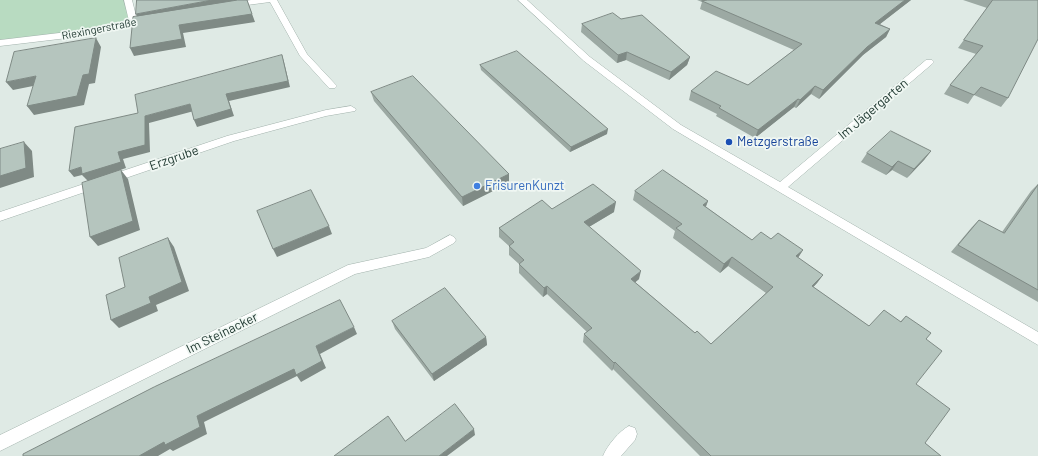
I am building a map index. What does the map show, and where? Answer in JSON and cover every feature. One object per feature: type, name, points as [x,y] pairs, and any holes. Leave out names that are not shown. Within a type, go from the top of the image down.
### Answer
[{"type":"street","points":[[128,0],[133,22]]},
{"type":"street","points":[[221,6],[268,0]]},
{"type":"street","points":[[273,0],[304,56],[332,86]]},
{"type":"street","points":[[522,0],[587,58],[677,127],[1038,339]]},
{"type":"street","name":"Riexingerstraße","points":[[0,43],[76,34],[155,18]]},
{"type":"street","name":"Im Jägergarten","points":[[780,188],[929,62]]},
{"type":"street","name":"Erzgrube","points":[[0,217],[231,138],[326,113],[351,110]]},
{"type":"street","name":"Im Steinacker","points":[[0,443],[352,270],[429,252],[450,240]]},
{"type":"street","points":[[611,456],[629,434]]},
{"type":"green space","points":[[0,0],[128,0],[133,22],[0,43]]},
{"type":"building","points":[[137,0],[212,0],[136,14]]},
{"type":"building","points":[[238,0],[247,0],[252,14],[179,25],[182,39],[130,48],[133,17]]},
{"type":"building","points":[[905,0],[875,23],[890,29],[867,47],[823,90],[815,86],[800,100],[798,99],[758,130],[719,108],[721,106],[691,91],[716,71],[748,85],[802,44],[702,1]]},
{"type":"building","points":[[993,0],[1038,0],[1038,39],[1008,98],[981,87],[974,95],[950,85],[983,46],[964,40]]},
{"type":"building","points":[[613,13],[621,19],[642,15],[690,57],[671,72],[627,52],[618,55],[582,24]]},
{"type":"building","points":[[96,38],[89,74],[83,75],[77,96],[27,106],[36,76],[6,82],[14,52]]},
{"type":"building","points":[[517,51],[608,129],[571,147],[480,65]]},
{"type":"building","points":[[282,55],[288,81],[226,94],[231,109],[194,120],[190,104],[145,116],[145,145],[118,152],[121,162],[82,174],[81,167],[69,171],[75,127],[138,113],[135,95]]},
{"type":"building","points":[[413,76],[509,174],[462,197],[371,92]]},
{"type":"building","points":[[891,131],[931,151],[914,169],[898,161],[892,167],[867,153]]},
{"type":"building","points":[[24,142],[26,168],[0,176],[0,149]]},
{"type":"building","points":[[121,170],[133,221],[90,237],[82,183]]},
{"type":"building","points":[[663,170],[708,201],[703,205],[752,240],[761,232],[771,239],[778,233],[803,250],[796,256],[823,275],[812,286],[869,326],[884,310],[901,322],[906,316],[931,333],[926,339],[942,351],[916,384],[950,409],[925,443],[941,456],[711,456],[615,362],[614,363],[584,334],[592,328],[547,286],[544,288],[519,264],[524,260],[509,246],[514,242],[499,228],[542,200],[552,209],[593,184],[616,202],[584,222],[641,271],[631,279],[695,333],[697,331],[711,344],[773,287],[732,257],[724,264],[676,228],[682,224],[635,191]]},
{"type":"building","points":[[1038,185],[1038,290],[958,245],[979,220],[1004,233]]},
{"type":"building","points":[[311,190],[329,226],[273,249],[257,211]]},
{"type":"building","points":[[168,238],[182,282],[149,297],[151,303],[111,320],[106,295],[125,287],[119,258]]},
{"type":"building","points":[[445,288],[486,337],[432,374],[392,321]]},
{"type":"building","points":[[340,300],[354,327],[316,346],[322,361],[296,375],[294,369],[197,416],[200,427],[165,445],[164,442],[139,456],[23,456],[23,454],[154,387]]},
{"type":"building","points":[[455,404],[474,429],[439,456],[334,456],[388,416],[405,441]]},
{"type":"place","name":"Metzgerstraße","points":[[729,142]]},
{"type":"place","name":"FrisurenKunzt","points":[[477,186]]}]
